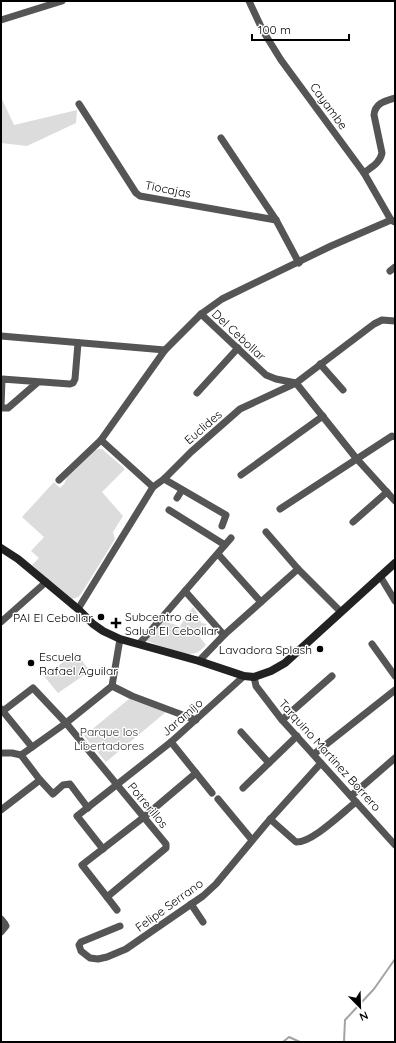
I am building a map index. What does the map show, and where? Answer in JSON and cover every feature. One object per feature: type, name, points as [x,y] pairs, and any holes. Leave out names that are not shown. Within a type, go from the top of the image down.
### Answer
[{"type":"street","points":[[1,20],[62,1]]},
{"type":"street","name":"Cayambe","points":[[248,1],[263,31],[282,60],[364,173],[393,221]]},
{"type":"street","points":[[364,173],[381,159],[382,153],[374,115],[375,109],[382,102],[395,98]]},
{"type":"street","name":"Tiocajas","points":[[79,104],[136,193],[140,196],[276,220]]},
{"type":"street","points":[[221,138],[276,220],[299,262]]},
{"type":"street","points":[[201,314],[222,299],[331,246],[393,221]]},
{"type":"street","name":"Del Cebollar","points":[[59,480],[101,440],[165,350],[201,314],[266,375],[276,379],[296,382]]},
{"type":"street","name":"Euclides","points":[[78,609],[153,487],[164,479],[191,452],[240,409],[296,382],[374,324],[382,320],[395,321]]},
{"type":"street","points":[[1,336],[165,350]]},
{"type":"street","points":[[38,382],[8,408],[1,408],[2,379],[73,383],[75,379],[78,343]]},
{"type":"street","points":[[198,393],[238,348]]},
{"type":"street","points":[[320,364],[343,390]]},
{"type":"street","points":[[296,382],[356,458],[395,501]]},
{"type":"street","points":[[241,475],[323,416]]},
{"type":"street","points":[[280,509],[356,458],[394,436]]},
{"type":"street","points":[[101,440],[153,487]]},
{"type":"street","points":[[164,479],[226,515],[222,526]]},
{"type":"street","points":[[177,498],[182,490]]},
{"type":"street","points":[[353,522],[387,492]]},
{"type":"street","points":[[169,510],[226,545]]},
{"type":"street","points":[[266,532],[298,569],[341,612]]},
{"type":"street","points":[[139,644],[231,538]]},
{"type":"street","points":[[2,550],[18,559],[103,631],[120,638],[244,676],[254,677],[271,671],[285,663],[395,563]]},
{"type":"street","points":[[218,554],[261,602]]},
{"type":"street","points":[[199,661],[224,635],[298,569]]},
{"type":"street","points":[[380,576],[395,601]]},
{"type":"street","points":[[1,622],[46,582]]},
{"type":"street","points":[[185,591],[224,635]]},
{"type":"street","points":[[21,755],[66,723],[112,686],[120,638]]},
{"type":"street","points":[[372,644],[395,676]]},
{"type":"street","name":"Jaramijo","points":[[103,849],[77,816],[171,742],[244,676]]},
{"type":"street","points":[[282,720],[332,676]]},
{"type":"street","name":"Tarquino Martinez Borrero","points":[[254,677],[256,686],[282,720],[395,844]]},
{"type":"street","points":[[112,686],[132,696],[196,720]]},
{"type":"street","name":"Potrerillos","points":[[2,710],[33,688],[66,723],[164,841],[166,848],[107,897]]},
{"type":"street","points":[[314,754],[395,690]]},
{"type":"street","points":[[2,710],[32,747]]},
{"type":"street","points":[[241,732],[269,763]]},
{"type":"street","points":[[243,788],[297,736]]},
{"type":"street","points":[[171,742],[212,793]]},
{"type":"street","points":[[1,753],[21,755],[53,794],[63,785],[70,784],[88,808]]},
{"type":"street","points":[[351,796],[395,758]]},
{"type":"street","name":"Felipe Serrano","points":[[120,926],[81,942],[79,945],[80,951],[90,958],[98,959],[126,949],[203,896],[216,884],[320,762]]},
{"type":"street","points":[[117,910],[82,865],[144,817],[196,773]]},
{"type":"street","points":[[1,810],[40,780]]},
{"type":"street","points":[[218,799],[252,840]]},
{"type":"street","points":[[270,819],[296,842],[300,842],[311,838],[356,802]]},
{"type":"street","points":[[191,904],[203,922]]},
{"type":"street","points":[[1,932],[5,928],[3,922]]},
{"type":"green space","points":[[1,97],[14,125],[77,110],[76,123],[27,146],[1,143]]},
{"type":"green space","points":[[102,449],[125,469],[102,492],[123,516],[113,532],[115,539],[81,594],[75,598],[68,598],[32,565],[39,558],[31,551],[44,537],[22,517],[54,482],[60,488],[64,484],[67,477],[95,450]]},
{"type":"green space","points":[[193,607],[199,616],[201,623],[207,624],[203,628],[205,631],[199,636],[206,645],[199,651],[191,654],[170,650],[144,640],[162,621],[180,626]]},
{"type":"green space","points":[[76,653],[90,671],[58,693],[44,676]]},
{"type":"green space","name":"Parque los Libertadores","points":[[129,699],[166,712],[106,762],[84,736]]},
{"type":"waterway","points":[[344,1042],[345,1020],[374,989],[395,959]]},
{"type":"waterway","points":[[283,1042],[289,1037],[300,1042]]},
{"type":"place","name":"PAI El Cebollar","points":[[101,617]]},
{"type":"place","name":"Subcentro de Salud El Cebollar","points":[[116,623]]},
{"type":"place","name":"Lavadora Splash","points":[[320,649]]},
{"type":"place","name":"Escuela Rafael Aguilar","points":[[31,663]]}]
